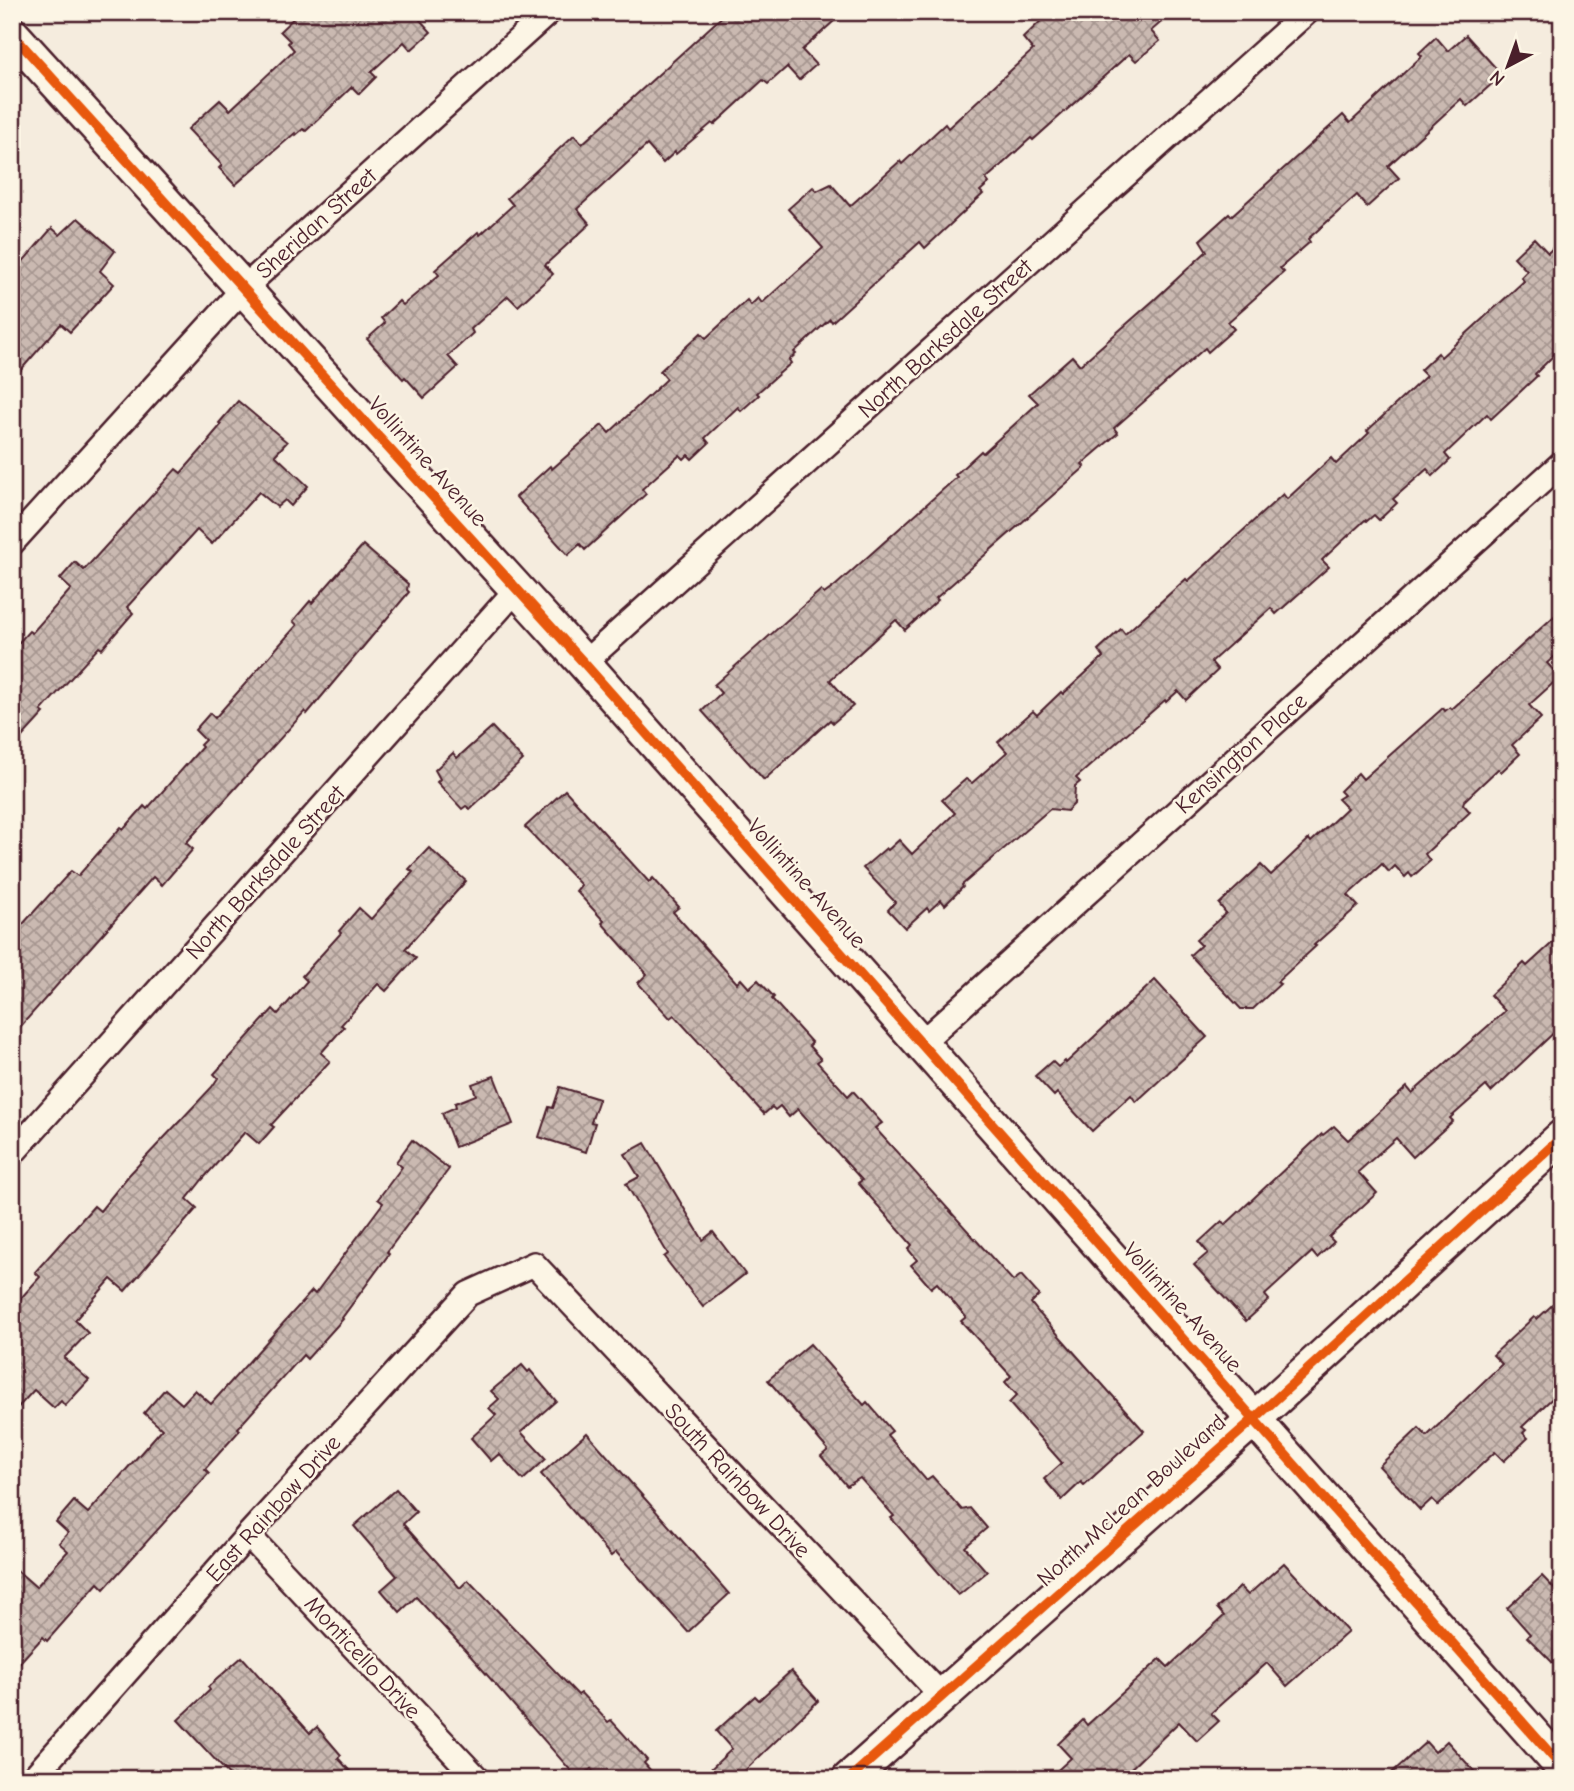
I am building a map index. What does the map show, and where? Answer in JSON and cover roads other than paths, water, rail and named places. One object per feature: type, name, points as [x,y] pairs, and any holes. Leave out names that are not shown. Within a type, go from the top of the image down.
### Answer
[{"type":"street","name":"Sheridan Street","points":[[12,543],[243,289],[550,12]]},
{"type":"street","name":"North Barksdale Street","points":[[584,663],[1307,12]]},
{"type":"street","name":"Vollintine Avenue","points":[[12,34],[584,663],[1562,1768]]},
{"type":"street","name":"Kensington Place","points":[[921,1043],[1562,463]]},
{"type":"street","name":"North Barksdale Street","points":[[12,1154],[517,589]]},
{"type":"street","name":"North McLean Boulevard","points":[[849,1779],[1254,1419],[1562,1137]]},
{"type":"street","name":"East Rainbow Drive","points":[[32,1779],[248,1535],[468,1294],[534,1264]]},
{"type":"street","name":"South Rainbow Drive","points":[[534,1264],[942,1696]]},
{"type":"street","name":"Monticello Drive","points":[[248,1535],[478,1779]]}]
